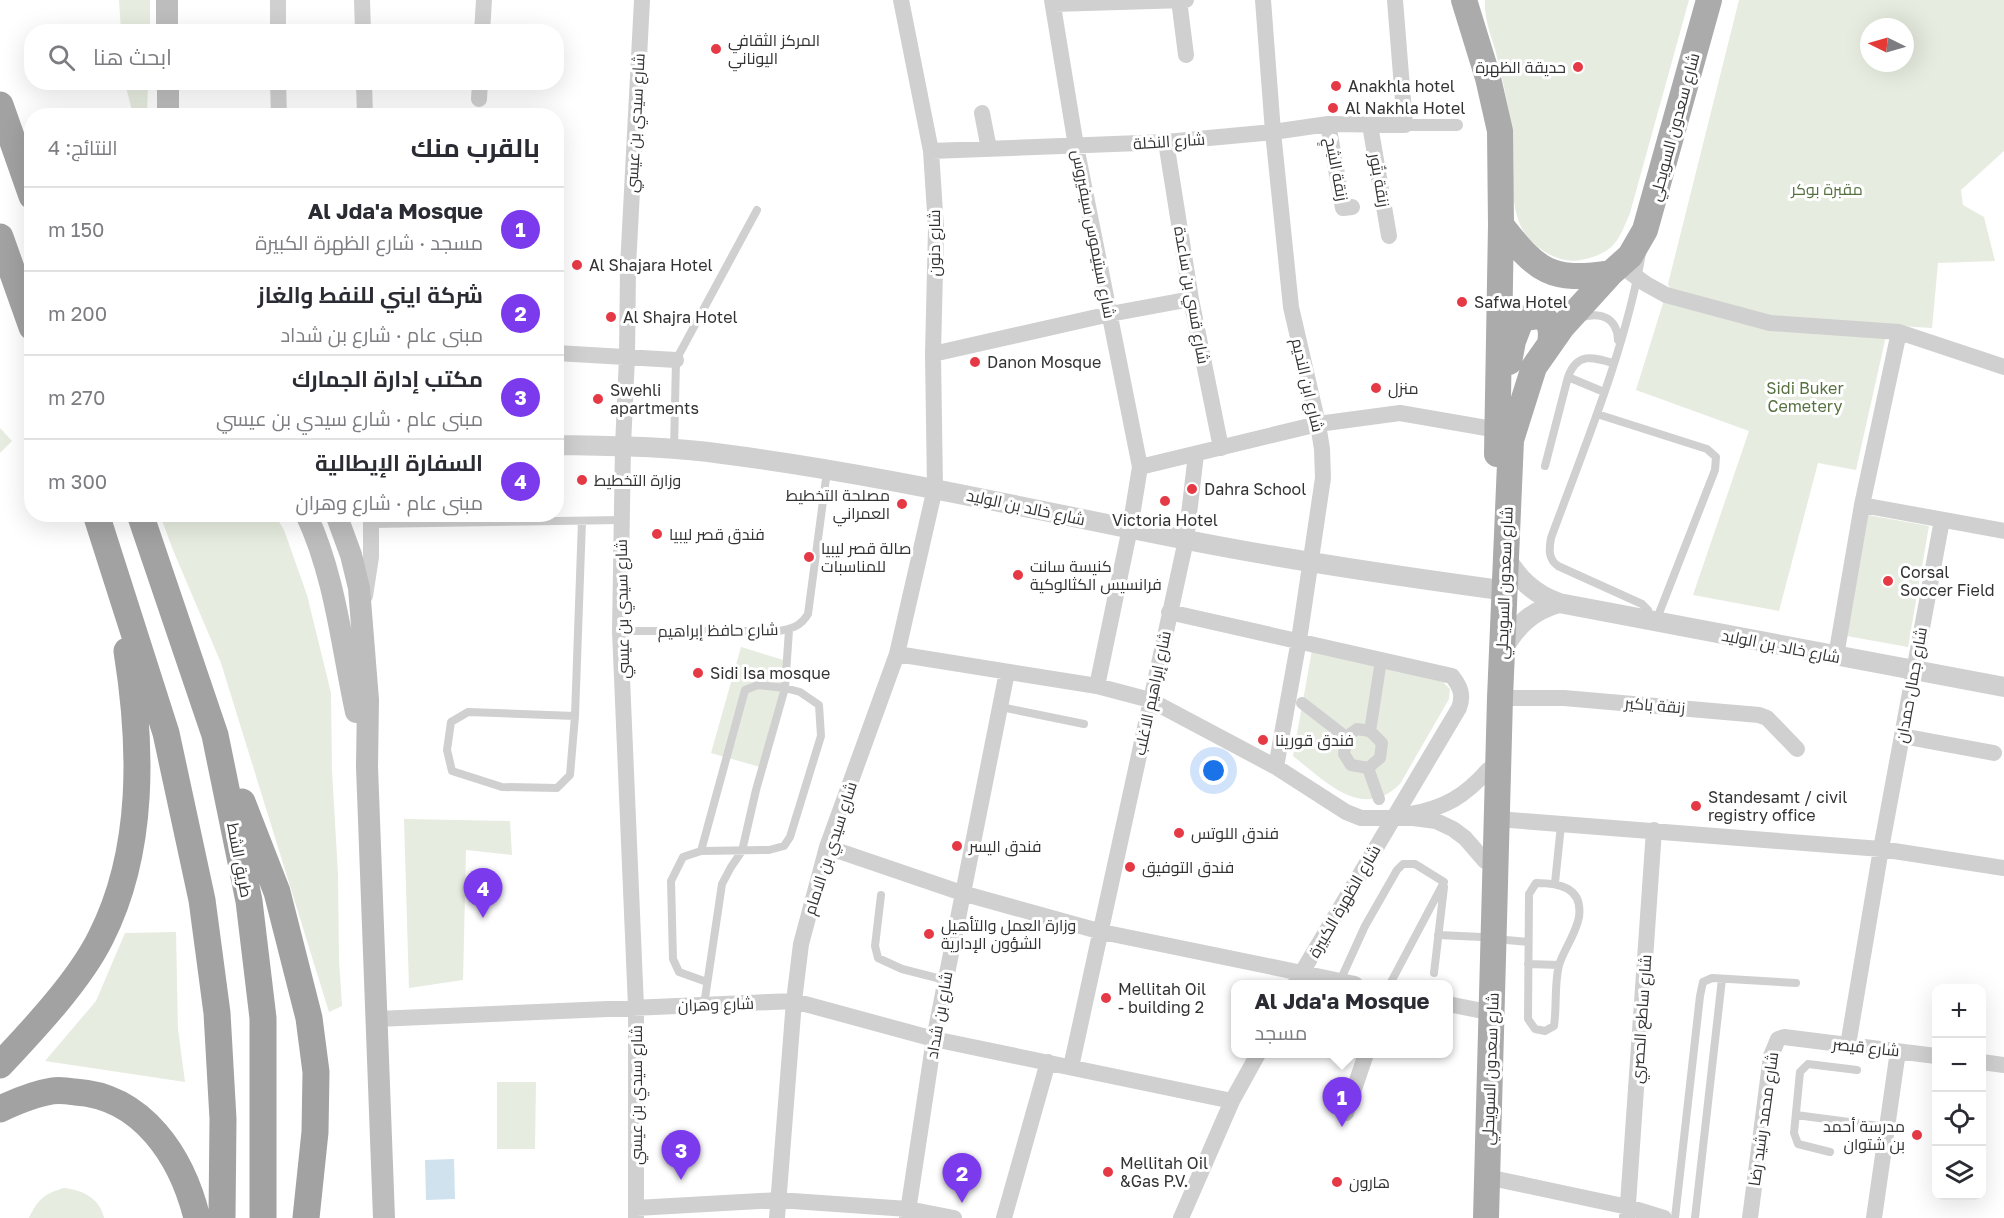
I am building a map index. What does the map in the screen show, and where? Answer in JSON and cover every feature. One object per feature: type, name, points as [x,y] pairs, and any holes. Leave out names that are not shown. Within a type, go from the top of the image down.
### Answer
[{"type":"highway","points":[[0,105],[24,173]]},
{"type":"highway","points":[[0,237],[24,304]]},
{"type":"highway","points":[[99,522],[166,733],[202,900],[217,1013],[223,1119],[222,1218]]},
{"type":"highway","name":"طريق الشط","points":[[143,522],[215,735],[249,901],[263,1018],[263,1218]]},
{"type":"highway","points":[[0,1065],[76,977],[101,937],[119,891],[133,838],[136,788],[132,682],[117,579]]},
{"type":"highway","points":[[215,735],[277,892],[306,1006],[316,1072],[315,1132],[306,1218]]},
{"type":"highway","points":[[0,1109],[26,1097],[54,1090],[87,1093],[117,1101],[148,1123],[171,1153],[193,1203],[197,1218]]},
{"type":"main road","points":[[167,0],[167,24]]},
{"type":"main road","name":"شارع سعدون السويحلي","points":[[1477,1218],[1483,1011],[1497,819],[1511,440],[1534,367],[1556,336],[1623,272],[1645,230],[1708,2]]},
{"type":"main road","name":"شارع سعدون السويحلي","points":[[1469,6],[1500,130],[1498,430],[1485,861],[1488,938],[1486,1218]]},
{"type":"main road","points":[[168,90],[168,108]]},
{"type":"main road","points":[[1501,225],[1526,256],[1546,271],[1580,278],[1623,272]]},
{"type":"main road","points":[[1498,430],[1513,341],[1521,320],[1533,316],[1541,317],[1549,323],[1556,336]]},
{"type":"main road","points":[[311,522],[345,651],[367,767]]},
{"type":"main road","points":[[341,522],[361,556],[358,588],[368,700],[367,767],[384,1218]]},
{"type":"main road","points":[[321,554],[361,556]]},
{"type":"street","points":[[278,0],[278,24]]},
{"type":"street","points":[[362,0],[363,24]]},
{"type":"street","points":[[482,24],[484,0]]},
{"type":"street","name":"شارع سيدي بن عيسي","points":[[636,1213],[636,1007],[621,631],[628,267],[642,0]]},
{"type":"street","name":"شارع دنون","points":[[901,0],[931,151],[936,228],[933,354],[935,488]]},
{"type":"street","points":[[1179,0],[1186,55]]},
{"type":"street","points":[[1052,2],[1186,0]]},
{"type":"street","name":"شارع ابن النديم","points":[[1263,0],[1273,132],[1291,307],[1318,424],[1323,478],[1299,640],[1276,767]]},
{"type":"street","points":[[1395,0],[1405,125],[1457,125]]},
{"type":"street","name":"شارع سبتيموس سيفيروس","points":[[1052,2],[1076,146],[1140,467]]},
{"type":"street","points":[[278,90],[279,108]]},
{"type":"street","points":[[364,90],[365,108]]},
{"type":"street","points":[[982,113],[989,149]]},
{"type":"street","name":"شارع النخلة","points":[[931,151],[1166,142],[1273,132],[1328,124],[1405,125]]},
{"type":"street","name":"ْزنقة الشِحٍ","points":[[1328,124],[1343,208],[1352,207]]},
{"type":"street","name":"زنقة بتٌور","points":[[1370,125],[1389,236]]},
{"type":"street","name":"شارع قسي بن ساعدة","points":[[1166,142],[1191,299],[1221,447]]},
{"type":"street","points":[[1623,272],[1666,295],[1770,323],[1899,332],[2004,367]]},
{"type":"street","points":[[933,354],[1110,314],[1191,299]]},
{"type":"street","points":[[1836,656],[1862,505],[1899,332]]},
{"type":"street","points":[[564,353],[676,360]]},
{"type":"street","points":[[1097,686],[1130,528],[1140,467],[1318,424],[1400,413],[1498,430]]},
{"type":"street","name":"شارع خالد بن الوليد","points":[[564,445],[623,446],[722,453],[935,488],[1186,540],[1311,563],[1493,589]]},
{"type":"street","name":"شارع إبراهيم الاغلب","points":[[1071,1067],[1186,540],[1196,454]]},
{"type":"street","name":"شارع سيدي بن الامام","points":[[777,1218],[794,1001],[801,944],[827,847],[897,654],[935,488]]},
{"type":"street","points":[[1862,505],[2004,531]]},
{"type":"street","name":"شارع جمال حمدان","points":[[1848,1046],[1881,849],[1942,520]]},
{"type":"street","points":[[361,556],[370,522]]},
{"type":"street","name":"شارع خالد بن الوليد","points":[[1505,556],[1527,586],[1559,603],[2004,687]]},
{"type":"street","points":[[1502,651],[1510,636],[1531,615],[1544,607],[1559,603]]},
{"type":"street","name":"شارع الظهرة الكبيرة","points":[[1169,612],[1452,676],[1460,686],[1462,700],[1459,708],[1299,978]]},
{"type":"street","points":[[897,654],[1097,686],[1150,700],[1276,767],[1346,812],[1361,818],[1413,818],[1436,821],[1465,838],[1485,861]]},
{"type":"street","points":[[1370,731],[1380,667]]},
{"type":"street","name":"شارع بن شداد","points":[[907,1214],[934,1039],[1007,672]]},
{"type":"street","name":"زنقة باكير","points":[[1500,698],[1564,698],[1759,715],[1767,718],[1797,749]]},
{"type":"street","points":[[1302,703],[1346,737]]},
{"type":"street","points":[[1357,729],[1370,731],[1382,743],[1380,758],[1368,768],[1351,765],[1344,754],[1346,737],[1357,729]]},
{"type":"street","points":[[1902,736],[1994,753]]},
{"type":"street","points":[[1368,768],[1379,799]]},
{"type":"street","points":[[1392,818],[1423,812],[1457,799],[1471,789],[1488,770]]},
{"type":"street","points":[[1497,819],[1881,849],[2004,868]]},
{"type":"street","name":"شارع ساطع الحصري","points":[[1628,1213],[1654,830]]},
{"type":"street","points":[[827,847],[962,893],[1102,932],[1299,978],[1319,980]]},
{"type":"street","name":"شارع وهران","points":[[377,1019],[794,1001],[934,1039],[1232,1101]]},
{"type":"street","points":[[1453,1006],[1483,1011]]},
{"type":"street","name":"شارع محمد رشيد رضا","points":[[1750,1218],[1772,1049],[1778,1039],[1795,1039]]},
{"type":"street","name":"شارع قيصر","points":[[1795,1039],[1932,1055]]},
{"type":"street","points":[[1874,1218],[1898,1051]]},
{"type":"street","points":[[1181,1218],[1232,1101],[1255,1058]]},
{"type":"street","points":[[1346,1113],[1364,1058]]},
{"type":"street","points":[[1004,1218],[1048,1062]]},
{"type":"street","points":[[1986,1063],[2004,1065]]},
{"type":"street","points":[[1487,1177],[1628,1213],[1664,1218]]},
{"type":"street","points":[[636,1213],[778,1200],[954,1218]]},
{"type":"lane","points":[[674,450],[676,360],[757,210]]},
{"type":"lane","points":[[1623,272],[1618,347],[1597,414],[1551,538],[1551,559],[1558,566],[1642,604],[1654,621]]},
{"type":"lane","points":[[1556,336],[1586,316],[1605,316],[1617,328],[1618,347]]},
{"type":"lane","points":[[1545,466],[1568,377],[1573,366],[1583,359],[1596,358],[1613,363]]},
{"type":"lane","points":[[1568,377],[1604,392]]},
{"type":"lane","points":[[1597,414],[1707,449],[1716,457],[1715,470],[1654,621]]},
{"type":"lane","name":"شارع حافظ إبراهيم","points":[[621,631],[789,630],[802,623],[808,614],[827,470]]},
{"type":"lane","points":[[564,521],[622,520]]},
{"type":"lane","points":[[575,716],[468,712],[452,722],[447,750],[453,771],[502,787],[557,788],[570,775],[575,716],[582,521]]},
{"type":"lane","points":[[704,1005],[722,884],[742,851],[756,790],[785,688],[789,630]]},
{"type":"lane","points":[[701,851],[745,690],[758,685],[785,688],[800,692],[819,705],[821,736],[790,837],[784,846],[769,850],[701,851],[683,857],[671,881],[673,958],[679,972],[707,982]]},
{"type":"lane","points":[[1000,707],[1084,724]]},
{"type":"lane","points":[[1555,883],[1561,825]]},
{"type":"lane","points":[[1349,980],[1365,926],[1397,870],[1403,864],[1415,864],[1444,882]]},
{"type":"lane","points":[[1434,973],[1444,882]]},
{"type":"lane","points":[[1392,980],[1444,882]]},
{"type":"lane","points":[[1536,883],[1555,883],[1568,888],[1577,899],[1579,918],[1559,965],[1554,1026],[1545,1031],[1535,1029],[1528,1019],[1528,942],[1529,894],[1536,883]]},
{"type":"lane","points":[[881,895],[875,946],[878,958],[902,969],[945,980]]},
{"type":"lane","points":[[1438,934],[1528,942]]},
{"type":"lane","points":[[1528,964],[1559,965]]},
{"type":"lane","points":[[1675,1218],[1703,982],[1712,978],[1796,983]]},
{"type":"lane","points":[[1695,1218],[1722,979]]},
{"type":"lane","points":[[1830,1152],[1798,1144],[1794,1133],[1800,1072],[1809,1065],[1857,1070]]},
{"type":"lane","points":[[1797,1115],[1887,1127]]},
{"type":"green space","points":[[119,0],[150,0],[150,24],[121,24]]},
{"type":"green space","points":[[1485,0],[1689,0],[1630,213],[1618,239],[1601,254],[1571,261],[1553,256],[1529,238],[1519,222],[1514,197],[1509,112],[1486,19]]},
{"type":"green space","name":"مقبرة بوكر","points":[[1739,0],[2004,0],[2004,151],[1961,190],[1963,205],[1984,217],[1995,261],[1938,263],[1932,328],[1769,318],[1670,289],[1668,284]]},
{"type":"green space","points":[[127,90],[148,90],[147,108],[131,108]]},
{"type":"green space","name":"Sidi Buker Cemetery","points":[[1664,300],[1886,336],[1856,470],[1818,463],[1779,611],[1693,595],[1749,431],[1636,390]]},
{"type":"green space","points":[[0,428],[12,441],[0,453]]},
{"type":"green space","name":"Corsal Soccer Field","points":[[1868,515],[1929,526],[1908,647],[1847,636]]},
{"type":"green space","points":[[163,522],[279,522],[307,595],[331,693],[342,1006],[329,1012],[221,663]]},
{"type":"green space","points":[[741,647],[790,662],[760,767],[711,753]]},
{"type":"green space","points":[[1312,650],[1443,682],[1450,689],[1449,699],[1400,784],[1386,795],[1372,799],[1358,798],[1344,793],[1317,776],[1293,756]]},
{"type":"green space","points":[[404,819],[510,821],[512,855],[466,850],[463,980],[409,988]]},
{"type":"green space","points":[[176,932],[178,1029],[185,1082],[45,1061],[96,1001],[125,933]]},
{"type":"green space","points":[[497,1082],[536,1082],[535,1149],[497,1149]]},
{"type":"green space","points":[[64,1188],[89,1196],[99,1205],[104,1218],[29,1218],[42,1198]]},
{"type":"water","points":[[454,1159],[455,1199],[426,1200],[425,1160]]},
{"type":"place","name":"المركز الثقافي اليوناني","points":[[716,49]]},
{"type":"place","name":"حديقة الظهرة","points":[[1578,67]]},
{"type":"place","name":"Anakhla hotel","points":[[1336,86]]},
{"type":"place","name":"Al Nakhla Hotel","points":[[1333,108]]},
{"type":"place","name":"Al Shajara Hotel","points":[[577,265]]},
{"type":"place","name":"Safwa Hotel","points":[[1462,302]]},
{"type":"place","name":"Al Shajra Hotel","points":[[611,317]]},
{"type":"place","name":"Danon Mosque","points":[[975,362]]},
{"type":"place","name":"منزل","points":[[1376,388]]},
{"type":"place","name":"Swehli apartments","points":[[598,399]]},
{"type":"place","name":"وزارة التخطيط","points":[[582,480]]},
{"type":"place","name":"Dahra School","points":[[1192,489]]},
{"type":"place","name":"Victoria Hotel","points":[[1165,501]]},
{"type":"place","name":"مصلحة التخطيط العمراني","points":[[902,504]]},
{"type":"place","name":"فندق قصر ليبيا","points":[[657,534]]},
{"type":"place","name":"صالة قصر ليبيا للمناسبات","points":[[809,557]]},
{"type":"place","name":"كنيسة سانت فرانسيس الكثالوكية","points":[[1018,575]]},
{"type":"place","name":"Corsal Soccer Field","points":[[1888,581]]},
{"type":"place","name":"Sidi Isa mosque","points":[[698,673]]},
{"type":"place","name":"فندق قورينا","points":[[1263,740]]},
{"type":"place","name":"Standesamt / civil registry office","points":[[1696,806]]},
{"type":"place","name":"فندق اللوتس","points":[[1179,833]]},
{"type":"place","name":"فندق اليسر","points":[[957,846]]},
{"type":"place","name":"فندق التوفيق","points":[[1130,867]]},
{"type":"place","name":"السفارة الإيطالية","points":[[483,918]]},
{"type":"place","name":"وزارة العمل والتأهيل الشؤون الإدارية","points":[[929,934]]},
{"type":"place","name":"Mellitah Oil - building 2","points":[[1106,998]]},
{"type":"place","name":"Al Jda'a Mosque","points":[[1342,1127]]},
{"type":"place","name":"مدرسة أحمد بن شتوان","points":[[1917,1135]]},
{"type":"place","name":"Mellitah Oil &Gas P.V.","points":[[1108,1172]]},
{"type":"place","name":"مكتب إدارة الجمارك","points":[[681,1180]]},
{"type":"place","name":"هارون","points":[[1337,1182]]},
{"type":"place","name":"شركة ايني للنفط والغاز","points":[[962,1203]]}]
